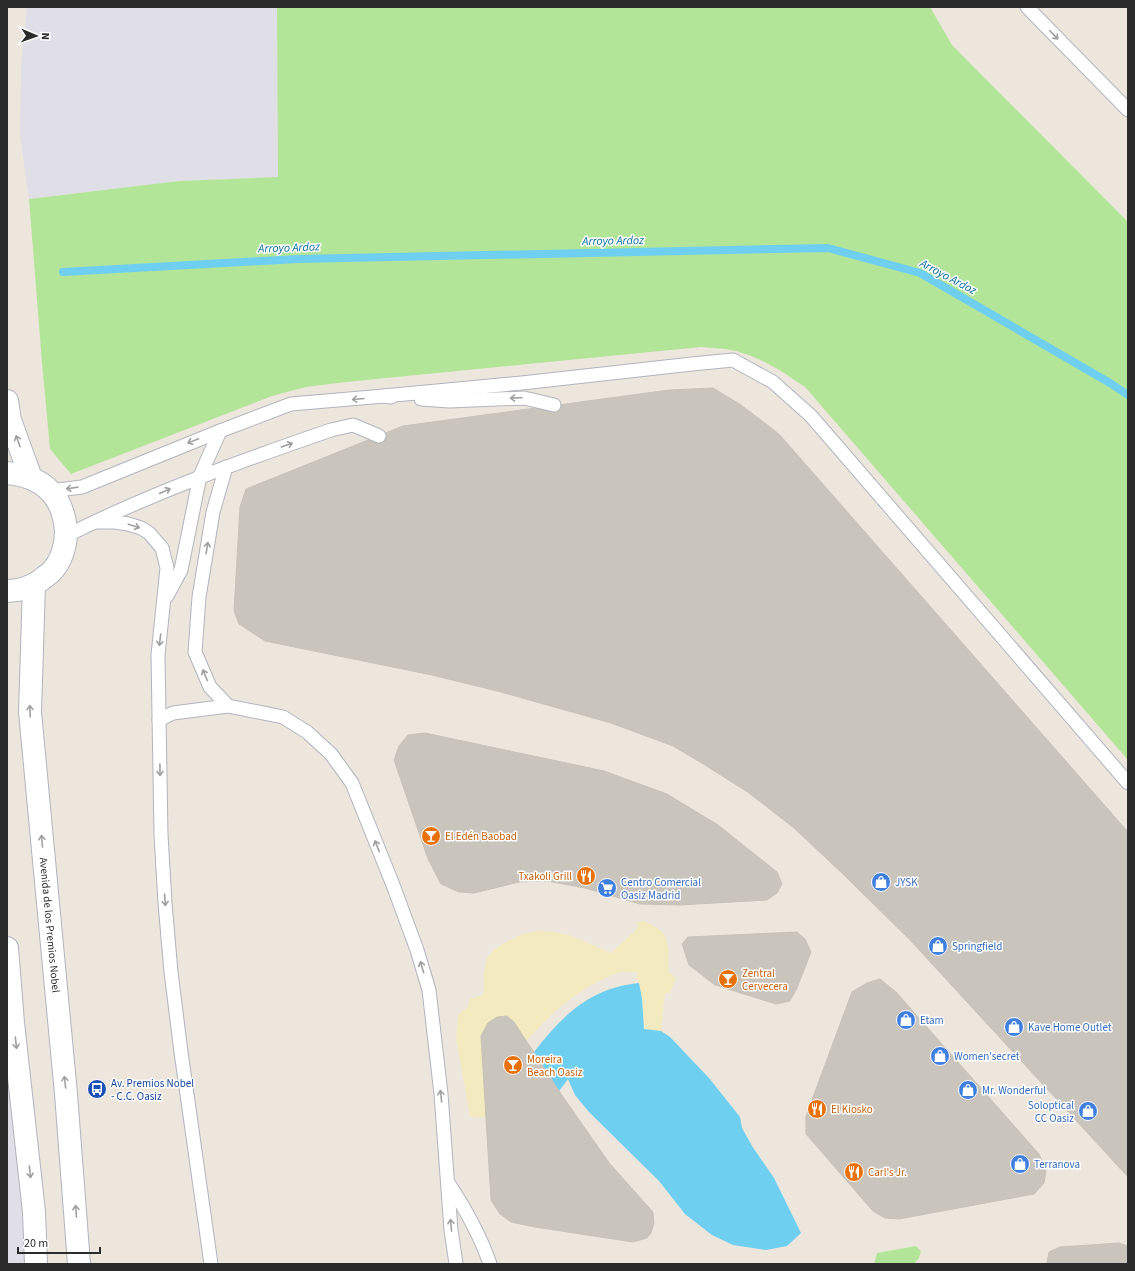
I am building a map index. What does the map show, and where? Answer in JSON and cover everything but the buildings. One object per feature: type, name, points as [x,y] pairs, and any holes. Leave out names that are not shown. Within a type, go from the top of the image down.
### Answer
[{"type":"street","points":[[7,401],[10,420],[31,478]]},
{"type":"street","points":[[7,474],[31,478],[50,491],[60,505],[65,520],[66,536],[60,558],[51,572],[34,585],[15,591],[7,591]]},
{"type":"street","name":"Avenida de los Premios Nobel","points":[[34,585],[30,712],[67,1101],[79,1264]]},
{"type":"street","points":[[7,948],[34,1212],[36,1264]]},
{"type":"lane","points":[[1027,7],[1128,110]]},
{"type":"lane","points":[[50,491],[82,487],[291,404],[522,383],[733,360],[773,382],[811,416],[1128,783]]},
{"type":"lane","points":[[384,396],[449,401],[524,398],[554,405]]},
{"type":"lane","points":[[66,536],[200,476],[331,430],[353,425],[379,436]]},
{"type":"lane","points":[[165,600],[181,570],[200,476],[220,431]]},
{"type":"lane","points":[[226,467],[213,512],[199,597],[195,652],[210,687],[228,706]]},
{"type":"lane","points":[[95,522],[115,522],[128,524],[141,528],[149,533],[162,548],[167,568],[165,600],[158,656],[161,835],[165,903],[171,972],[211,1264]]},
{"type":"lane","points":[[159,720],[174,713],[228,706],[283,717],[307,732],[331,754],[352,783],[393,885],[417,950],[429,990],[441,1094],[456,1264]]},
{"type":"lane","points":[[448,1183],[463,1205],[478,1233],[490,1264]]},
{"type":"shaded area","points":[[27,7],[277,7],[278,177],[179,181],[29,199],[20,135],[21,65]]},
{"type":"shaded area","points":[[7,948],[36,1264],[7,1264]]},
{"type":"green space","points":[[277,7],[930,7],[952,45],[1128,222],[1128,760],[805,387],[768,364],[737,351],[701,347],[306,387],[272,396],[71,474],[50,449],[29,199],[179,181],[278,177]]},
{"type":"green space","points":[[916,1246],[921,1251],[919,1258],[914,1264],[874,1264],[877,1253]]},
{"type":"sand","points":[[644,921],[659,929],[663,933],[667,941],[669,962],[668,971],[676,978],[670,993],[665,993],[661,1031],[644,1029],[642,999],[636,972],[617,973],[584,990],[553,1013],[527,1041],[514,1022],[507,1016],[497,1017],[488,1023],[481,1036],[486,1117],[470,1117],[456,1038],[458,1014],[467,1008],[470,999],[483,995],[485,968],[487,959],[491,953],[500,945],[525,934],[538,931],[549,931],[570,936],[611,953],[634,932],[638,927],[636,922]]},
{"type":"water","points":[[639,983],[642,999],[644,1029],[661,1031],[670,1037],[709,1078],[740,1117],[742,1128],[752,1146],[774,1178],[801,1233],[787,1246],[766,1250],[733,1245],[712,1235],[685,1214],[659,1181],[589,1112],[575,1095],[568,1079],[559,1091],[534,1052],[567,1015],[592,997],[622,986]]},
{"type":"waterway","name":"Arroyo Ardoz","points":[[63,272],[298,259],[828,248],[920,273],[1110,383],[1128,395]]},
{"type":"place","name":"El Edén Baobad","points":[[431,836]]},
{"type":"place","name":"Txakoli Grill","points":[[586,876]]},
{"type":"place","name":"JYSK","points":[[881,882]]},
{"type":"place","name":"Centro Comercial Oasiz Madrid","points":[[607,888]]},
{"type":"place","name":"Springfield","points":[[938,946]]},
{"type":"place","name":"Zentral Cervecera","points":[[728,979]]},
{"type":"place","name":"Etam","points":[[906,1020]]},
{"type":"place","name":"Kave Home Outlet","points":[[1014,1027]]},
{"type":"place","name":"Women'secret","points":[[940,1056]]},
{"type":"place","name":"Moreira Beach Oasiz","points":[[513,1065]]},
{"type":"place","name":"Av. Premios Nobel - C.C. Oasiz","points":[[97,1089]]},
{"type":"place","name":"Mr. Wonderful","points":[[968,1090]]},
{"type":"place","name":"El Kiosko","points":[[817,1109]]},
{"type":"place","name":"Soloptical CC Oasiz","points":[[1088,1111]]},
{"type":"place","name":"Terranova","points":[[1020,1164]]},
{"type":"place","name":"Carl's Jr.","points":[[854,1172]]}]
